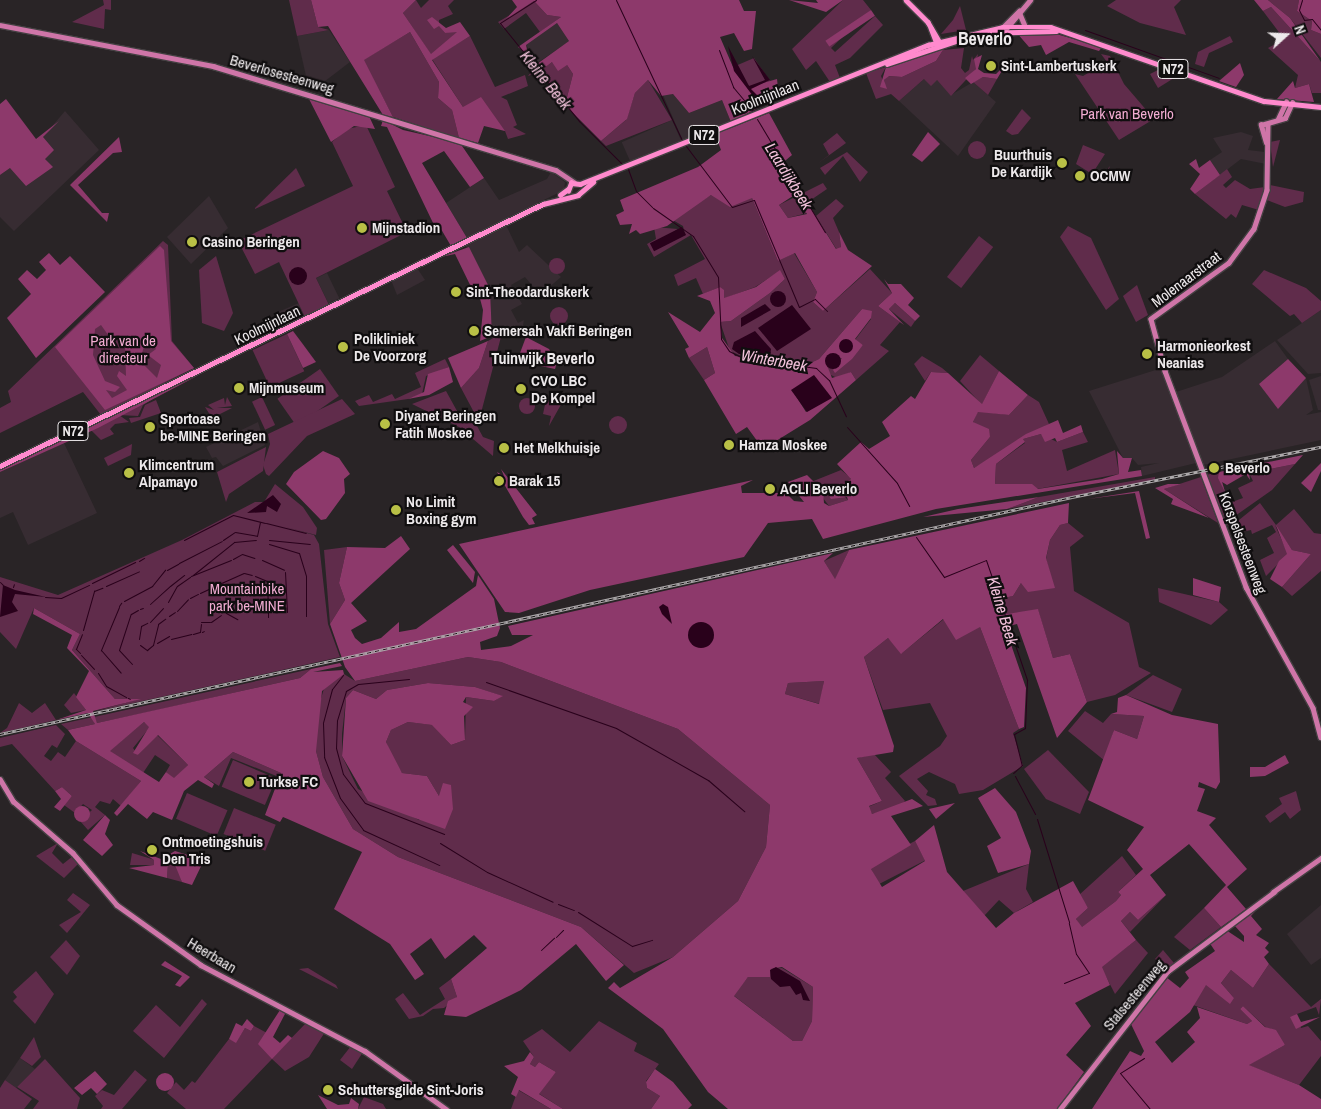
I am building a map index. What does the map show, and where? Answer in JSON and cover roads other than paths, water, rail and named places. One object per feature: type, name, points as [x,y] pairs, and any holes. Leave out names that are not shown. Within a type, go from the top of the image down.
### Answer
[{"type":"main road","points":[[906,0],[931,27],[938,43]]},
{"type":"main road","name":"Koolmijnlaan","points":[[580,184],[938,43],[1006,28],[1025,26],[1062,31],[1260,99],[1292,104]]},
{"type":"main road","name":"Koolmijnlaan","points":[[1006,28],[1062,31]]},
{"type":"main road","name":"N72","points":[[1292,104],[1321,106]]},
{"type":"main road","name":"Koolmijnlaan","points":[[582,189],[610,173]]},
{"type":"main road","points":[[570,187],[580,184],[582,189]]},
{"type":"main road","name":"Koolmijnlaan","points":[[0,466],[543,204],[570,187]]},
{"type":"main road","name":"N72","points":[[570,187],[578,195],[582,189]]},
{"type":"street","points":[[1006,28],[1030,0]]},
{"type":"street","points":[[1006,28],[1024,8]]},
{"type":"street","points":[[1020,13],[1025,26]]},
{"type":"street","name":"Beverlosesteenweg","points":[[0,25],[213,66],[552,169],[570,187]]},
{"type":"street","points":[[1275,122],[1286,104]]},
{"type":"street","points":[[1268,124],[1285,118],[1292,104]]},
{"type":"street","name":"Molenaarstraat","points":[[1152,319],[1229,263],[1250,236],[1267,190],[1268,124],[1261,125],[1267,146]]},
{"type":"street","name":"Korspelsesteenweg","points":[[1152,319],[1165,371],[1246,587],[1313,708],[1321,737]]},
{"type":"street","name":"Heerbaan","points":[[0,779],[13,801],[73,853],[117,905],[208,970],[366,1051],[446,1109]]},
{"type":"street","name":"Stalsesteenweg","points":[[1060,1109],[1168,971],[1321,858]]},
{"type":"waterway","name":"Kleine Beek","points":[[536,0],[500,23],[580,122],[622,164]]},
{"type":"waterway","points":[[616,0],[682,140]]},
{"type":"waterway","points":[[1302,0],[1299,10],[1304,20],[1312,19],[1321,30]]},
{"type":"waterway","points":[[1085,30],[1219,78]]},
{"type":"waterway","name":"Laardijkbeek","points":[[719,50],[733,87],[753,111]]},
{"type":"waterway","name":"Laardijkbeek","points":[[757,119],[825,232]]},
{"type":"waterway","points":[[686,146],[732,207],[754,200],[799,307],[815,299],[827,311]]},
{"type":"waterway","name":"Winterbeek","points":[[628,169],[636,191],[652,207]]},
{"type":"waterway","name":"Winterbeek","points":[[653,208],[693,236],[718,277],[721,339],[729,351],[743,358],[816,368],[829,380],[846,416]]},
{"type":"waterway","name":"Kleine Beek","points":[[847,427],[897,483],[909,506]]},
{"type":"waterway","points":[[184,540],[233,515],[265,523]]},
{"type":"waterway","points":[[223,540],[235,532],[257,536],[260,522]]},
{"type":"waterway","points":[[266,523],[306,533]]},
{"type":"waterway","name":"Kleine Beek","points":[[916,537],[944,577],[986,560],[1027,680],[1025,728],[1014,734],[1022,765],[1013,773]]},
{"type":"waterway","points":[[193,575],[234,542],[256,540]]},
{"type":"waterway","points":[[269,540],[310,544]]},
{"type":"waterway","points":[[179,563],[222,541]]},
{"type":"waterway","points":[[269,544],[299,553],[306,576],[306,616]]},
{"type":"waterway","points":[[233,559],[242,554],[254,558]]},
{"type":"waterway","points":[[139,561],[144,558]]},
{"type":"waterway","points":[[191,576],[231,560]]},
{"type":"waterway","points":[[262,560],[284,570]]},
{"type":"waterway","points":[[92,583],[135,562]]},
{"type":"waterway","points":[[167,570],[178,564]]},
{"type":"waterway","points":[[124,601],[152,586],[165,570]]},
{"type":"waterway","points":[[106,586],[139,571]]},
{"type":"waterway","points":[[285,572],[287,612]]},
{"type":"waterway","points":[[219,584],[244,573],[252,575]]},
{"type":"waterway","points":[[170,586],[184,575]]},
{"type":"waterway","points":[[255,576],[267,581],[268,608]]},
{"type":"waterway","points":[[168,602],[177,586],[190,577]]},
{"type":"waterway","points":[[0,582],[3,585]]},
{"type":"waterway","points":[[45,597],[61,598],[89,585]]},
{"type":"waterway","points":[[200,593],[217,585]]},
{"type":"waterway","points":[[150,604],[170,586]]},
{"type":"waterway","points":[[83,630],[94,591],[102,588]]},
{"type":"waterway","points":[[190,598],[198,594]]},
{"type":"waterway","points":[[177,611],[188,599]]},
{"type":"waterway","points":[[119,607],[101,650],[121,673]]},
{"type":"waterway","points":[[150,622],[163,608]]},
{"type":"waterway","points":[[268,609],[268,617]]},
{"type":"waterway","points":[[132,664],[119,650],[131,614],[138,610]]},
{"type":"waterway","points":[[169,616],[175,612]]},
{"type":"waterway","points":[[226,613],[237,619]]},
{"type":"waterway","points":[[211,622],[221,615]]},
{"type":"waterway","points":[[158,624],[165,619]]},
{"type":"waterway","points":[[201,622],[210,622]]},
{"type":"waterway","points":[[139,639],[141,626],[147,623]]},
{"type":"waterway","points":[[193,634],[200,632],[201,624]]},
{"type":"waterway","points":[[153,645],[158,625]]},
{"type":"waterway","points":[[80,653],[76,649],[82,634]]},
{"type":"waterway","points":[[171,639],[191,634]]},
{"type":"waterway","points":[[157,643],[169,636]]},
{"type":"waterway","points":[[140,645],[147,650],[153,645]]},
{"type":"waterway","points":[[81,655],[94,669]]},
{"type":"waterway","points":[[98,673],[106,686],[126,697]]},
{"type":"waterway","points":[[343,675],[332,689],[323,723],[324,757],[340,798],[363,830],[439,865]]},
{"type":"waterway","points":[[409,679],[358,684],[346,691],[337,720],[336,748],[343,774],[365,803],[444,834]]},
{"type":"waterway","points":[[486,682],[616,728],[708,780],[744,811]]},
{"type":"waterway","name":"Kleine Beek","points":[[1015,776],[1035,814]]},
{"type":"waterway","name":"Kleine Beek","points":[[1037,819],[1069,922]]},
{"type":"waterway","points":[[440,843],[487,872],[553,902]]},
{"type":"waterway","points":[[558,904],[574,910]]},
{"type":"waterway","points":[[578,912],[632,946],[652,940]]},
{"type":"waterway","name":"Kleine Beek","points":[[1064,983],[1089,973],[1076,954],[1069,923]]},
{"type":"waterway","points":[[556,937],[563,930]]},
{"type":"waterway","points":[[541,950],[554,938]]},
{"type":"waterway","name":"Kleine Beek","points":[[1144,1058],[1120,1073],[1150,1109]]},
{"type":"railway","points":[[0,734],[1072,497],[1321,447]]},
{"type":"place","name":"Sint-Lambertuskerk","points":[[991,66]]},
{"type":"place","name":"Buurthuis De Kardijk","points":[[1062,163]]},
{"type":"place","name":"OCMW","points":[[1080,176]]},
{"type":"place","name":"Mijnstadion","points":[[362,228]]},
{"type":"place","name":"Casino Beringen","points":[[192,242]]},
{"type":"place","name":"Sint-Theodarduskerk","points":[[456,292]]},
{"type":"place","name":"Semersah Vakfi Beringen","points":[[474,331]]},
{"type":"place","name":"Polikliniek De Voorzorg","points":[[343,347]]},
{"type":"place","name":"Harmonieorkest Neanias","points":[[1147,354]]},
{"type":"place","name":"Mijnmuseum","points":[[239,388]]},
{"type":"place","name":"CVO LBC De Kompel","points":[[521,389]]},
{"type":"place","name":"Diyanet Beringen Fatih Moskee","points":[[385,424]]},
{"type":"place","name":"Sportoase be-MINE Beringen","points":[[150,427]]},
{"type":"place","name":"Hamza Moskee","points":[[729,445]]},
{"type":"place","name":"Het Melkhuisje","points":[[504,448]]},
{"type":"place","name":"Beverlo","points":[[1214,468]]},
{"type":"place","name":"Klimcentrum Alpamayo","points":[[129,473]]},
{"type":"place","name":"Barak 15","points":[[499,481]]},
{"type":"place","name":"ACLI Beverlo","points":[[770,489]]},
{"type":"place","name":"No Limit Boxing gym","points":[[396,510]]},
{"type":"place","name":"Turkse FC","points":[[249,782]]},
{"type":"place","name":"Ontmoetingshuis Den Tris","points":[[152,850]]},
{"type":"place","name":"Schuttersgilde Sint-Joris","points":[[328,1090]]},
{"type":"district","name":"Beverlo","points":[[985,39]]},
{"type":"district","name":"Tuinwijk Beverlo","points":[[543,358]]},
{"type":"park label","name":"Park van Beverlo","points":[[1127,114]]},
{"type":"park label","name":"Park van de directeur","points":[[123,348]]},
{"type":"park label","name":"Mountainbike park be-MINE","points":[[247,596]]}]
